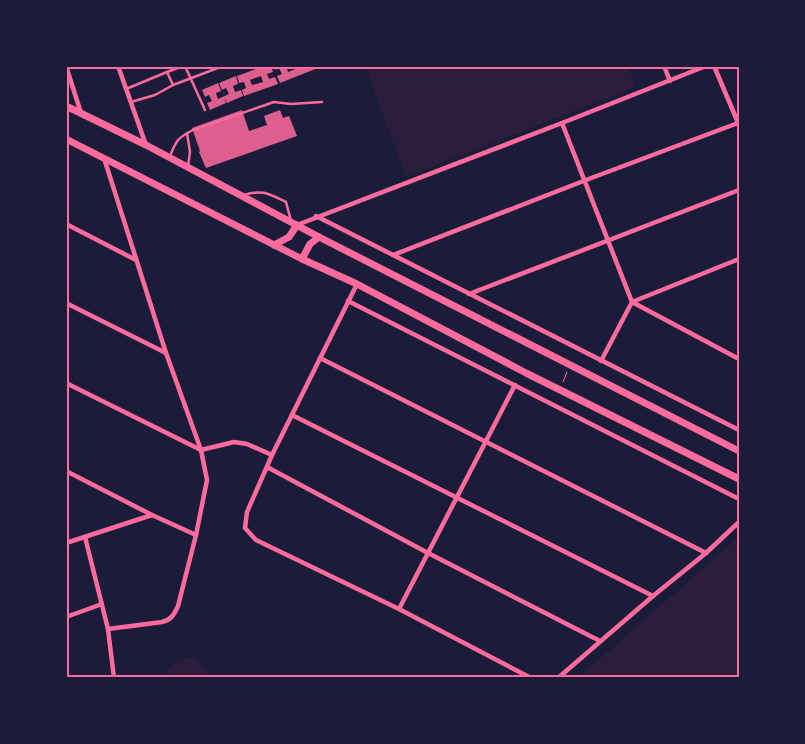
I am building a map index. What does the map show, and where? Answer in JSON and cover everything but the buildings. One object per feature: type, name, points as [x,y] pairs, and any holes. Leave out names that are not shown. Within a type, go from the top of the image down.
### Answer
[{"type":"main road","points":[[66,106],[146,145],[294,223],[739,450]]},
{"type":"main road","points":[[66,139],[302,259],[357,284],[559,390],[739,479]]},
{"type":"main road","points":[[274,244],[289,236],[294,223]]},
{"type":"main road","points":[[302,259],[310,244],[320,236]]},
{"type":"street","points":[[66,66],[82,114]]},
{"type":"street","points":[[118,66],[146,145]]},
{"type":"street","points":[[664,66],[670,81]]},
{"type":"street","points":[[294,223],[562,123],[706,66]]},
{"type":"street","points":[[393,255],[586,180],[738,124],[714,66]]},
{"type":"street","points":[[562,123],[586,180],[607,241],[632,302],[739,359]]},
{"type":"street","points":[[104,157],[166,353],[202,450],[207,480],[196,535],[178,606],[169,620],[108,629]]},
{"type":"street","points":[[469,294],[739,190]]},
{"type":"street","points":[[316,216],[739,430]]},
{"type":"street","points":[[66,224],[136,260]]},
{"type":"street","points":[[601,361],[632,302],[739,259]]},
{"type":"street","points":[[357,284],[272,455],[248,512],[245,528],[256,540],[399,609],[531,678]]},
{"type":"street","points":[[348,301],[739,499]]},
{"type":"street","points":[[66,303],[166,353]]},
{"type":"street","points":[[320,358],[706,553]]},
{"type":"street","points":[[66,383],[202,450],[234,442],[247,444],[272,455]]},
{"type":"street","points":[[399,609],[515,385]]},
{"type":"street","points":[[292,415],[653,596]]},
{"type":"street","points":[[267,467],[428,553],[600,641]]},
{"type":"street","points":[[66,470],[152,515],[196,535]]},
{"type":"street","points":[[66,543],[152,515]]},
{"type":"street","points":[[558,678],[706,553],[739,522]]},
{"type":"street","points":[[85,537],[108,629],[114,678]]},
{"type":"street","points":[[66,616],[102,604]]},
{"type":"lane","points":[[126,89],[184,66],[205,110]]},
{"type":"lane","points":[[131,102],[155,95],[173,85],[223,66]]},
{"type":"lane","points":[[167,72],[173,85]]},
{"type":"lane","points":[[170,158],[176,140],[187,133],[274,102],[291,104],[322,102]]},
{"type":"lane","points":[[187,133],[190,152],[188,168]]},
{"type":"lane","points":[[242,196],[254,192],[265,192],[286,202],[294,223]]},
{"type":"path","points":[[559,390],[571,365]]},
{"type":"shaded area","points":[[365,66],[628,66],[636,87],[406,177]]},
{"type":"shaded area","points":[[739,537],[739,678],[578,678]]},
{"type":"shaded area","points":[[186,658],[197,658],[209,678],[163,678],[171,665]]}]
